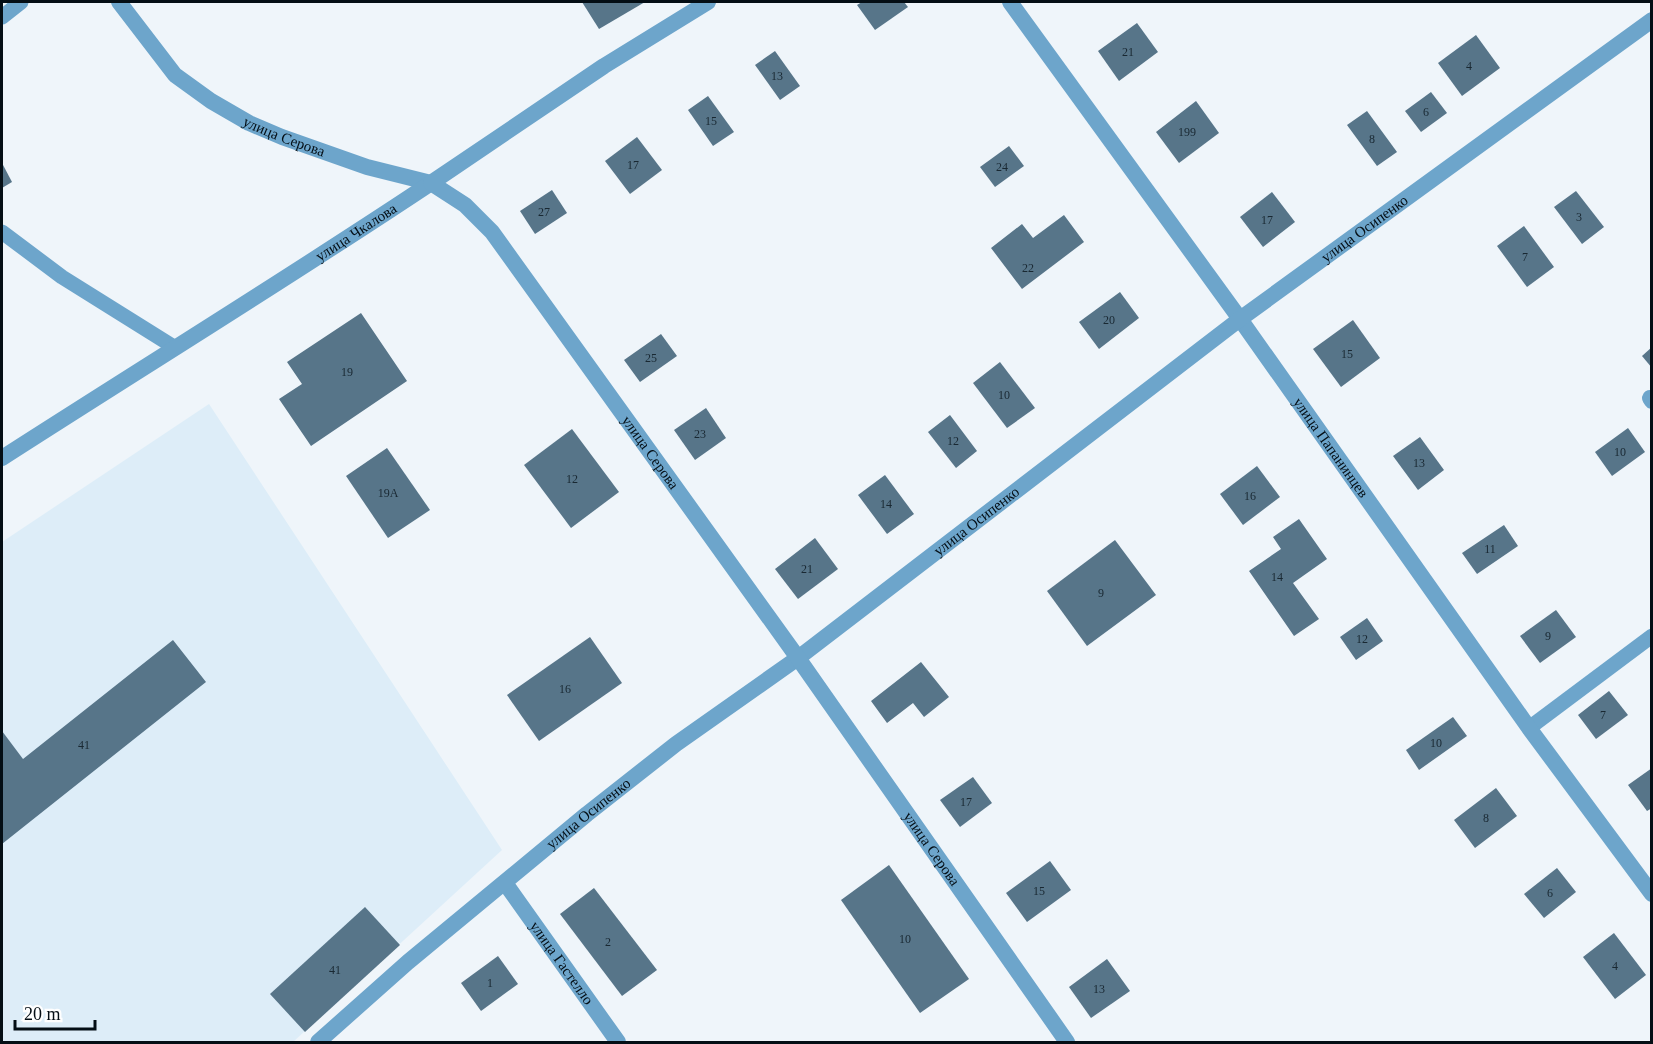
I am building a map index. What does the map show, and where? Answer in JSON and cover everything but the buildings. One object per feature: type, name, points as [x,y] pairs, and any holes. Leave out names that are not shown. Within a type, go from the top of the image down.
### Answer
[{"type":"street","name":"улица Серова","points":[[119,2],[175,75],[210,101],[249,123],[282,137],[367,167],[431,183],[465,205],[492,232],[798,658],[1067,1042]]},
{"type":"street","name":"улица Чкалова","points":[[2,458],[174,347],[308,265],[604,66],[708,2]]},
{"type":"street","name":"улица Папанинцев","points":[[1010,2],[1240,319],[1529,728],[1652,894]]},
{"type":"street","name":"улица Осипенко","points":[[318,1042],[408,962],[587,814],[676,744],[798,658],[1240,319],[1652,20]]},
{"type":"street","name":"улица Гастелло","points":[[505,883],[618,1042]]},
{"type":"lane","points":[[2,17],[21,2]]},
{"type":"lane","points":[[2,232],[62,278],[174,347]]},
{"type":"lane","points":[[1529,728],[1652,636]]},
{"type":"shaded area","points":[[209,404],[502,850],[293,1042],[2,1042],[2,542]]}]
